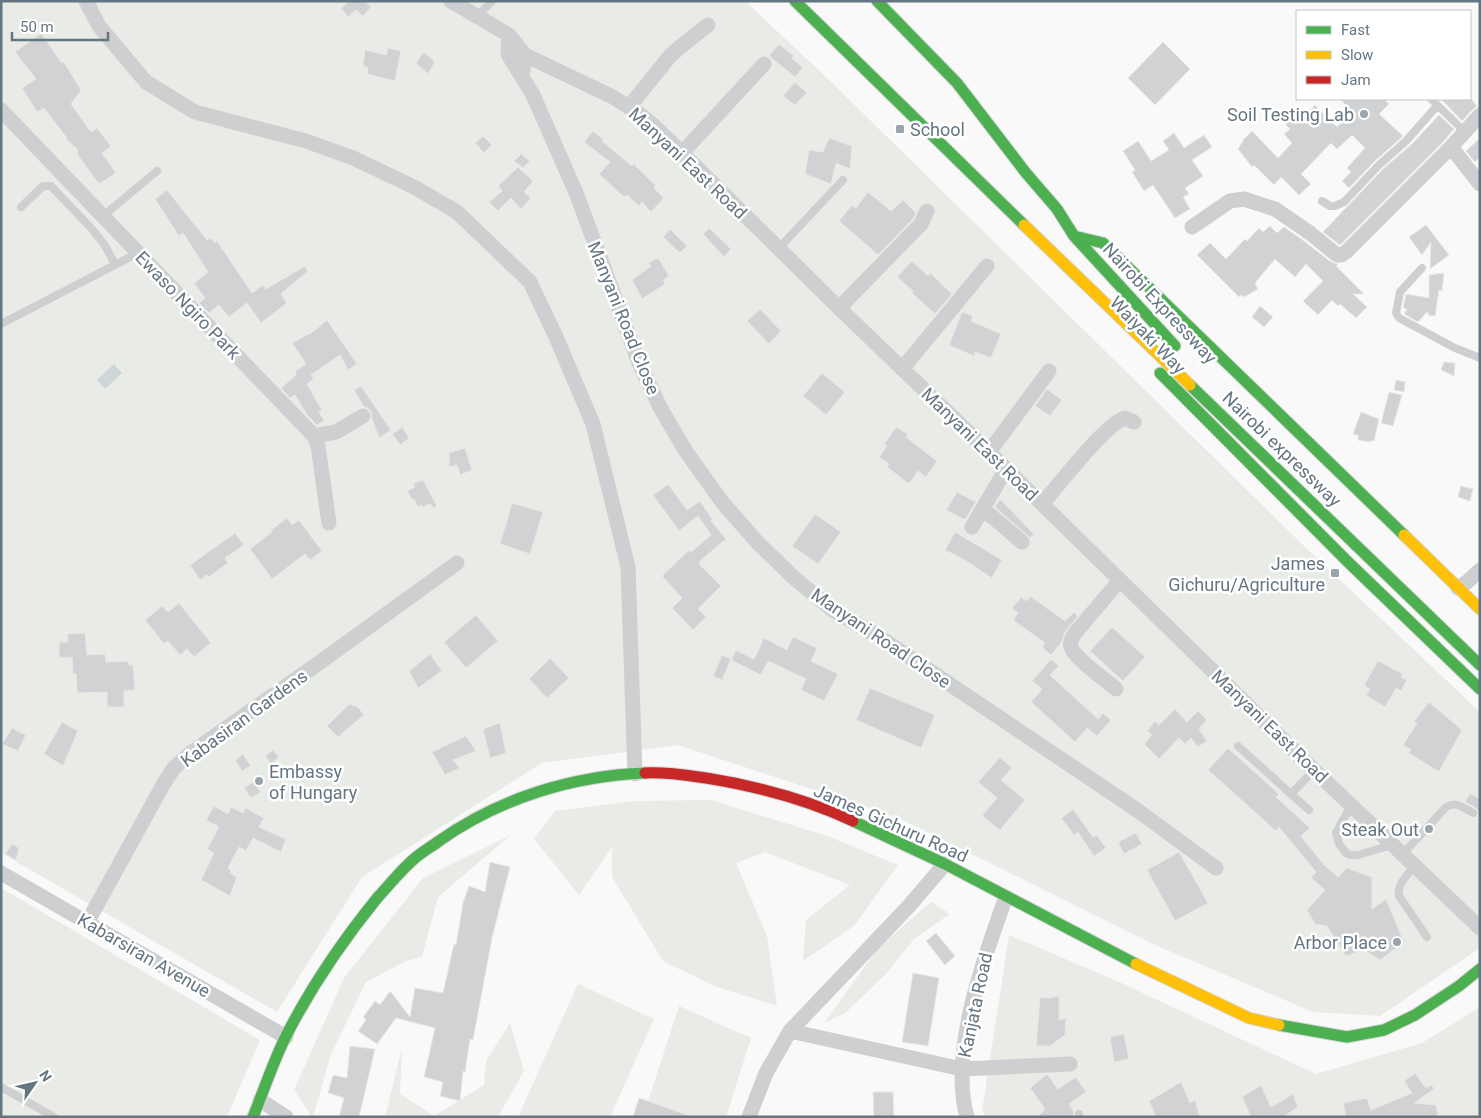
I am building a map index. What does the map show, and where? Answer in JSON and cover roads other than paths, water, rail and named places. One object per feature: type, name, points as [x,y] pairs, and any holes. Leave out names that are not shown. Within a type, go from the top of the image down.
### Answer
[{"type":"main road","name":"Waiyaki Way","points":[[795,1],[1059,259],[1096,308],[1136,349]]},
{"type":"main road","points":[[878,1],[957,83],[1026,173],[1057,209],[1074,236]]},
{"type":"main road","name":"Waiyaki Way","points":[[1074,236],[1103,243],[1466,586],[1480,610]]},
{"type":"main road","name":"Nairobi Expressway","points":[[1074,236],[1181,353]]},
{"type":"main road","name":"Nairobi expressway","points":[[1059,259],[1480,666]]},
{"type":"main road","name":"Waiyaki Way","points":[[1149,362],[1341,555],[1480,689]]},
{"type":"main road","name":"James Gichuru Road","points":[[253,1117],[286,1037],[318,981],[357,923],[393,880],[415,858],[462,825],[500,805],[544,789],[618,774],[667,772],[732,782],[770,790],[844,816],[944,864],[1128,960],[1249,1018],[1347,1037],[1384,1030],[1415,1016],[1480,969]]},
{"type":"street","points":[[86,1],[99,26],[146,82],[195,112],[306,141],[353,158],[414,187],[457,212],[530,282],[593,424],[628,567],[634,774]]},
{"type":"street","name":"Manyani East Road","points":[[451,1],[509,35],[530,58],[613,97],[641,115],[1314,770],[1480,928]]},
{"type":"street","points":[[629,107],[670,56],[708,25]]},
{"type":"street","name":"Manyani Road Close","points":[[509,35],[508,54],[526,83],[577,196],[639,363],[661,409],[685,450],[722,502],[757,542],[793,577],[834,611],[881,638],[1137,810],[1216,868]]},
{"type":"street","points":[[526,83],[530,78],[530,58]]},
{"type":"street","points":[[682,153],[764,64]]},
{"type":"street","name":"Ewaso Ngiro Park","points":[[1,110],[314,436],[318,446],[329,522]]},
{"type":"street","points":[[1192,228],[1230,201],[1244,199],[1275,209],[1336,254],[1341,255],[1480,116]]},
{"type":"street","points":[[1451,147],[1480,184]]},
{"type":"street","points":[[839,308],[921,224],[927,210]]},
{"type":"street","points":[[902,369],[987,266]]},
{"type":"street","points":[[989,452],[1049,371]]},
{"type":"street","points":[[314,436],[336,432],[363,416]]},
{"type":"street","points":[[1042,504],[1114,424],[1125,418],[1134,422]]},
{"type":"street","points":[[972,527],[1006,469]]},
{"type":"street","points":[[983,509],[1022,542]]},
{"type":"street","name":"Kabasiran Gardens","points":[[87,923],[174,768],[188,755],[457,563]]},
{"type":"street","points":[[1466,586],[1480,570]]},
{"type":"street","points":[[1116,689],[1076,655],[1071,647],[1071,640],[1120,580]]},
{"type":"street","points":[[749,1117],[766,1073],[790,1031],[909,906],[944,864]]},
{"type":"street","name":"Kabarsiran Avenue","points":[[1,873],[286,1037]]},
{"type":"street","name":"Kanjata Road","points":[[967,1117],[962,1069],[969,1018],[983,963],[1006,897]]},
{"type":"street","points":[[790,1031],[962,1069],[1070,1064]]},
{"type":"street","points":[[260,1100],[286,1117]]},
{"type":"lane","points":[[477,17],[492,1]]},
{"type":"lane","points":[[1432,100],[1464,131]]},
{"type":"lane","points":[[1322,201],[1330,206],[1336,206],[1344,202],[1379,165],[1406,141],[1437,106]]},
{"type":"lane","points":[[103,216],[157,171]]},
{"type":"lane","points":[[778,248],[843,180]]},
{"type":"lane","points":[[21,207],[44,186],[51,186],[91,228],[104,244],[115,264]]},
{"type":"lane","points":[[1,324],[138,253]]},
{"type":"lane","points":[[1422,268],[1400,292],[1396,313],[1400,318],[1455,348],[1480,358]]},
{"type":"lane","points":[[1238,746],[1309,810]]},
{"type":"lane","points":[[1291,794],[1314,770]]},
{"type":"lane","points":[[1351,805],[1336,833],[1338,844],[1350,855],[1397,850],[1446,807],[1452,804],[1457,804],[1473,813]]},
{"type":"lane","points":[[1414,866],[1398,891],[1399,896],[1427,938]]},
{"type":"lane","points":[[1,1087],[54,1117]]},
{"type":"place","name":"Soil Testing Lab","points":[[1364,114]]},
{"type":"place","name":"School","points":[[900,129]]},
{"type":"place","name":"James Gichuru/Agriculture","points":[[1335,573]]},
{"type":"place","name":"Embassy of Hungary","points":[[259,781]]},
{"type":"place","name":"Steak Out","points":[[1429,829]]},
{"type":"place","name":"Arbor Place","points":[[1397,942]]}]
